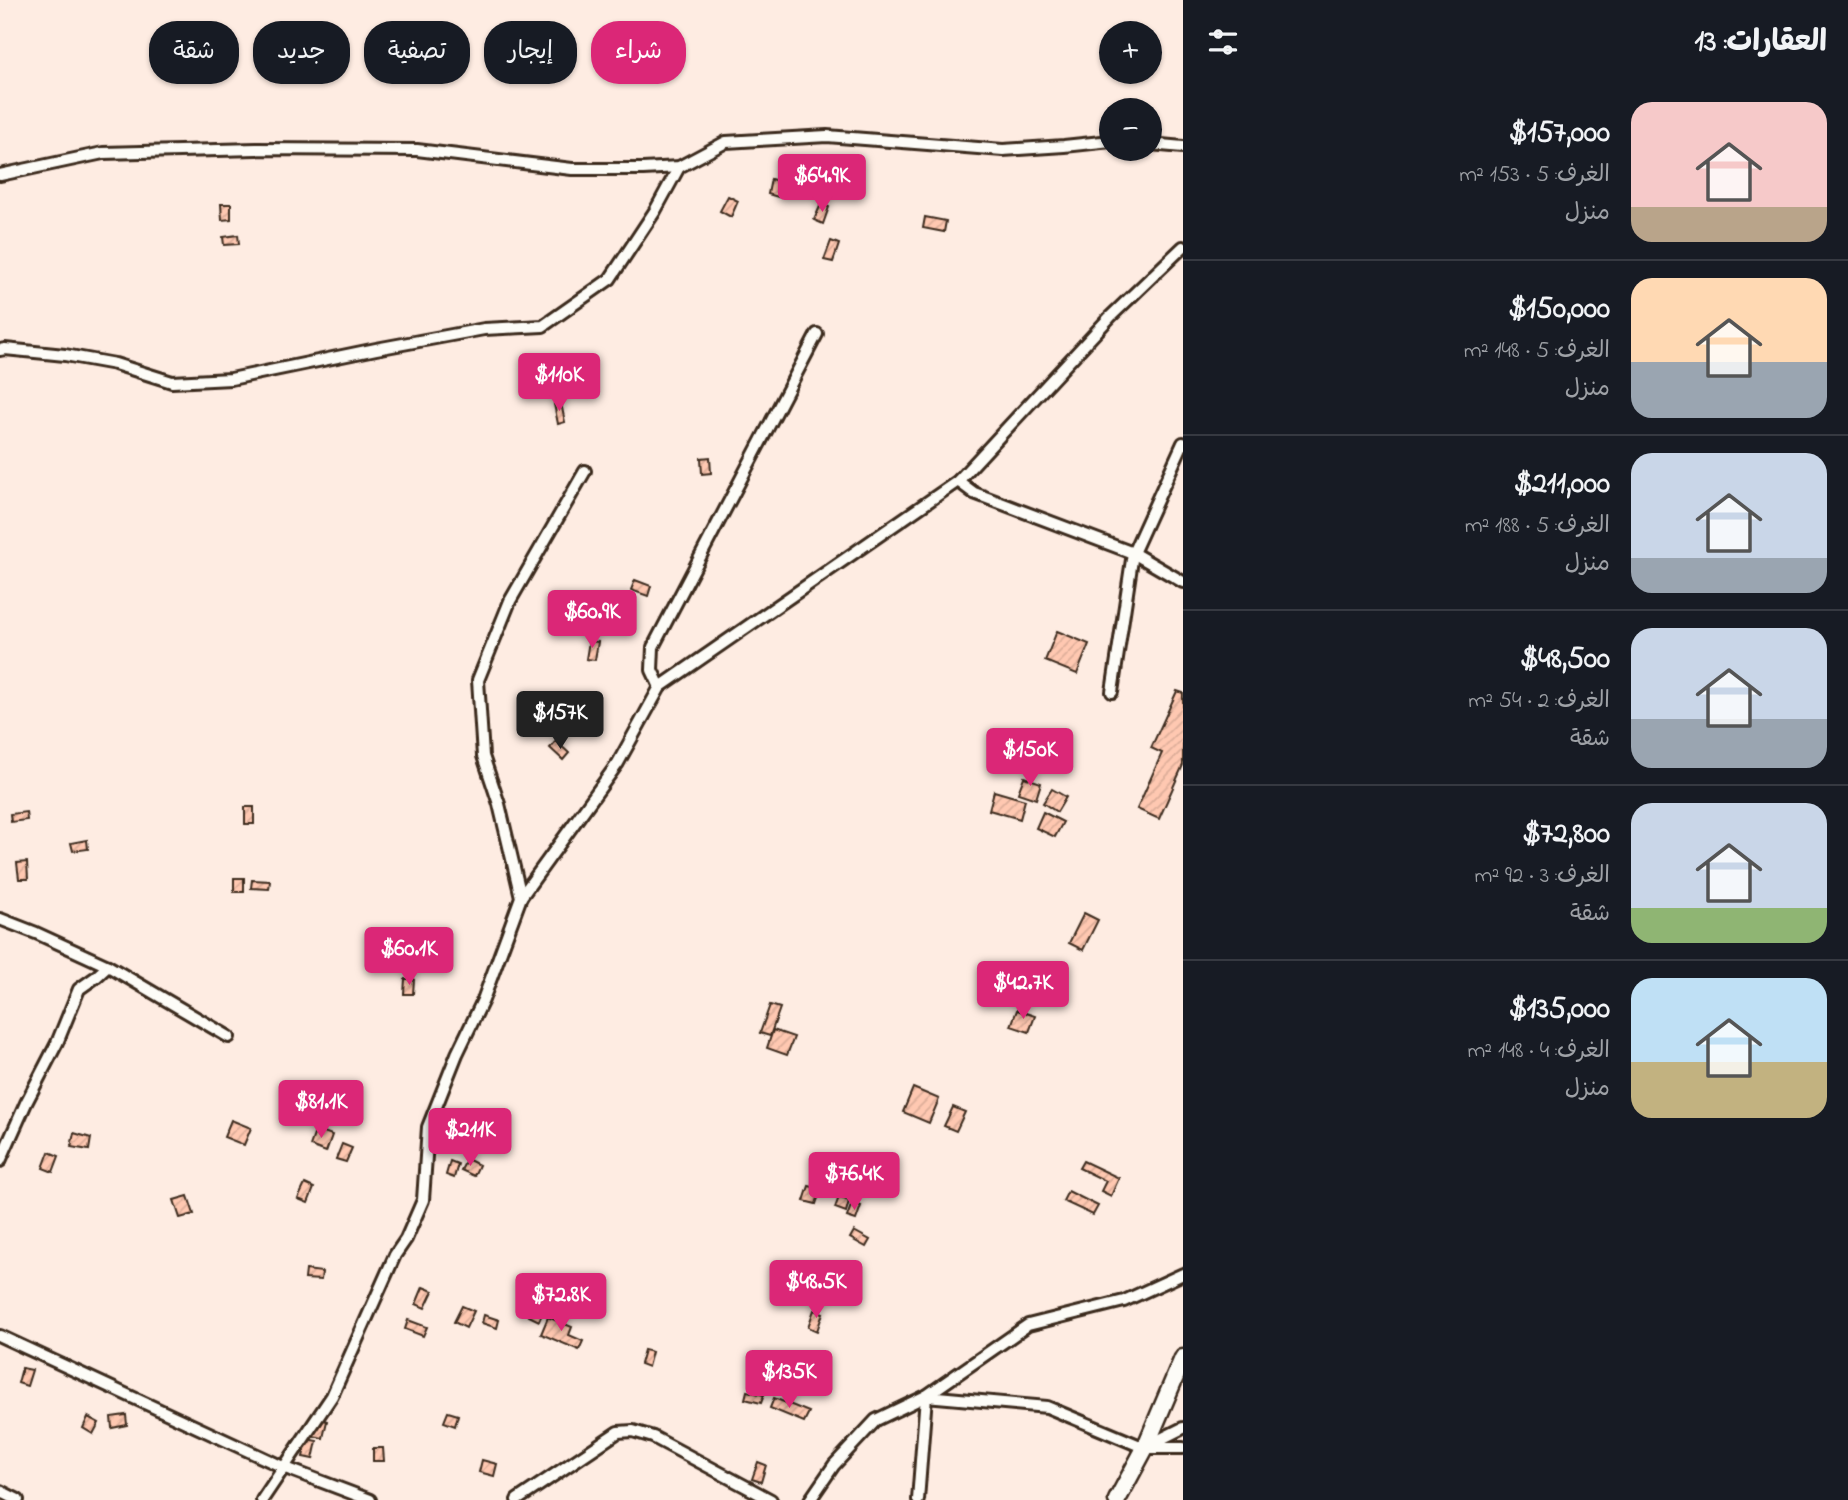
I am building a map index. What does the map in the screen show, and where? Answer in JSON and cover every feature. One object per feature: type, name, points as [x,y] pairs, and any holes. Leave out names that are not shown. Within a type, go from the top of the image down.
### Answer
[{"type":"main road","points":[[1117,1500],[1145,1448],[1183,1358]]},
{"type":"street","points":[[0,175],[103,153],[256,149],[417,150],[572,169],[643,169],[679,167],[726,142],[827,136],[1003,150],[1099,142]]},
{"type":"street","points":[[1162,145],[1183,147]]},
{"type":"street","points":[[0,350],[77,357],[172,382],[230,379],[484,329],[542,326],[610,279],[655,211],[679,167]]},
{"type":"street","points":[[262,1500],[332,1396],[395,1255],[416,1218],[423,1200],[428,1128],[457,1054],[484,1000],[521,897],[618,763],[660,687],[958,481],[1110,317],[1183,247]]},
{"type":"street","points":[[660,687],[652,670],[653,647],[817,334]]},
{"type":"street","points":[[1112,692],[1133,553],[1183,443]]},
{"type":"street","points":[[521,897],[499,804],[484,757],[478,680],[510,601],[585,471]]},
{"type":"street","points":[[958,481],[974,493],[1133,553],[1183,582]]},
{"type":"street","points":[[0,919],[108,966],[229,1037]]},
{"type":"street","points":[[0,1161],[57,1043],[79,989],[108,966]]},
{"type":"street","points":[[810,1500],[834,1465],[876,1420],[926,1396],[1028,1325],[1124,1301],[1183,1274]]},
{"type":"street","points":[[0,1336],[283,1467],[370,1500]]},
{"type":"street","points":[[926,1396],[1047,1407],[1145,1448],[1183,1448]]},
{"type":"street","points":[[918,1500],[926,1396]]},
{"type":"street","points":[[1145,1448],[1183,1428]]},
{"type":"street","points":[[517,1500],[618,1432],[633,1431],[653,1437],[771,1500]]},
{"type":"street","points":[[0,1491],[18,1500]]},
{"type":"building","points":[[843,158],[850,160],[843,182],[836,180]]},
{"type":"building","points":[[771,179],[781,182],[778,197],[768,194]]},
{"type":"building","points":[[728,196],[738,201],[731,217],[720,211]]},
{"type":"building","points":[[221,204],[231,204],[231,219],[222,220]]},
{"type":"building","points":[[821,204],[829,207],[823,224],[814,220]]},
{"type":"building","points":[[925,217],[946,221],[944,232],[923,228]]},
{"type":"building","points":[[238,235],[239,244],[224,245],[223,237]]},
{"type":"building","points":[[831,241],[839,244],[833,262],[824,260]]},
{"type":"building","points":[[561,403],[565,422],[558,424],[554,404]]},
{"type":"building","points":[[710,457],[711,473],[702,474],[701,458]]},
{"type":"building","points":[[635,580],[651,586],[648,596],[631,590]]},
{"type":"building","points":[[1057,631],[1089,644],[1077,674],[1045,661]]},
{"type":"building","points":[[589,641],[598,642],[595,660],[586,659]]},
{"type":"building","points":[[1177,691],[1183,693],[1183,765],[1159,819],[1137,809],[1162,753],[1151,748]]},
{"type":"building","points":[[556,741],[569,753],[563,760],[550,748]]},
{"type":"building","points":[[1024,777],[1041,783],[1036,799],[1018,793]]},
{"type":"building","points":[[1052,789],[1066,797],[1057,812],[1043,803]]},
{"type":"building","points":[[994,791],[1025,800],[1020,819],[989,810]]},
{"type":"building","points":[[245,807],[254,807],[254,824],[245,824]]},
{"type":"building","points":[[26,812],[27,820],[11,822],[10,814]]},
{"type":"building","points":[[1043,812],[1063,822],[1055,837],[1036,828]]},
{"type":"building","points":[[87,840],[88,849],[73,851],[71,843]]},
{"type":"building","points":[[27,862],[28,879],[19,879],[17,863]]},
{"type":"building","points":[[234,878],[244,878],[244,892],[234,892]]},
{"type":"building","points":[[252,880],[270,881],[269,889],[251,888]]},
{"type":"building","points":[[1084,913],[1098,920],[1083,950],[1069,943]]},
{"type":"building","points":[[405,979],[414,979],[413,994],[404,994]]},
{"type":"building","points":[[770,1005],[780,1008],[770,1036],[760,1033]]},
{"type":"building","points":[[1017,1010],[1035,1016],[1029,1032],[1011,1026]]},
{"type":"building","points":[[773,1030],[794,1037],[787,1055],[767,1048]]},
{"type":"building","points":[[913,1088],[939,1099],[929,1123],[903,1112]]},
{"type":"building","points":[[953,1107],[965,1112],[956,1131],[944,1126]]},
{"type":"building","points":[[231,1120],[251,1128],[244,1145],[224,1137]]},
{"type":"building","points":[[316,1129],[332,1135],[326,1152],[310,1146]]},
{"type":"building","points":[[74,1133],[91,1138],[89,1150],[71,1147]]},
{"type":"building","points":[[342,1144],[352,1148],[346,1162],[336,1159]]},
{"type":"building","points":[[49,1152],[59,1156],[53,1172],[43,1168]]},
{"type":"building","points":[[467,1159],[479,1165],[474,1176],[461,1170]]},
{"type":"building","points":[[450,1161],[458,1164],[454,1178],[446,1175]]},
{"type":"building","points":[[1083,1161],[1119,1178],[1111,1196],[1101,1191],[1106,1181],[1079,1168]]},
{"type":"building","points":[[858,1183],[871,1189],[868,1197],[855,1191]]},
{"type":"building","points":[[305,1184],[314,1188],[308,1203],[298,1199]]},
{"type":"building","points":[[809,1186],[821,1189],[816,1204],[804,1201]]},
{"type":"building","points":[[1068,1191],[1098,1206],[1093,1215],[1063,1201]]},
{"type":"building","points":[[188,1196],[194,1214],[180,1218],[174,1200]]},
{"type":"building","points":[[839,1197],[849,1201],[846,1212],[835,1208]]},
{"type":"building","points":[[852,1203],[861,1206],[856,1220],[847,1217]]},
{"type":"building","points":[[854,1231],[870,1240],[866,1247],[850,1238]]},
{"type":"building","points":[[306,1270],[322,1272],[321,1280],[305,1279]]},
{"type":"building","points":[[423,1287],[433,1291],[425,1308],[416,1304]]},
{"type":"building","points":[[535,1303],[545,1307],[539,1321],[529,1316]]},
{"type":"building","points":[[462,1306],[474,1311],[466,1328],[454,1322]]},
{"type":"building","points":[[814,1310],[823,1313],[817,1331],[808,1327]]},
{"type":"building","points":[[484,1315],[499,1320],[497,1328],[482,1323]]},
{"type":"building","points":[[548,1317],[572,1327],[569,1335],[583,1341],[579,1350],[541,1334]]},
{"type":"building","points":[[408,1320],[427,1327],[423,1336],[405,1329]]},
{"type":"building","points":[[644,1350],[652,1352],[648,1367],[640,1364]]},
{"type":"building","points":[[22,1368],[32,1370],[27,1386],[18,1383]]},
{"type":"building","points":[[808,1374],[817,1374],[817,1388],[807,1388]]},
{"type":"building","points":[[747,1391],[764,1395],[761,1403],[745,1399]]},
{"type":"building","points":[[774,1398],[809,1412],[804,1422],[770,1408]]},
{"type":"building","points":[[448,1412],[458,1415],[455,1426],[444,1422]]},
{"type":"building","points":[[126,1415],[127,1425],[112,1428],[111,1417]]},
{"type":"building","points":[[88,1417],[99,1423],[93,1434],[83,1428]]},
{"type":"building","points":[[317,1418],[327,1421],[323,1438],[313,1436]]},
{"type":"building","points":[[307,1439],[317,1441],[313,1459],[303,1457]]},
{"type":"building","points":[[373,1448],[383,1448],[384,1461],[373,1461]]},
{"type":"building","points":[[482,1460],[497,1464],[494,1476],[479,1472]]},
{"type":"building","points":[[758,1462],[766,1465],[761,1482],[752,1479]]}]
